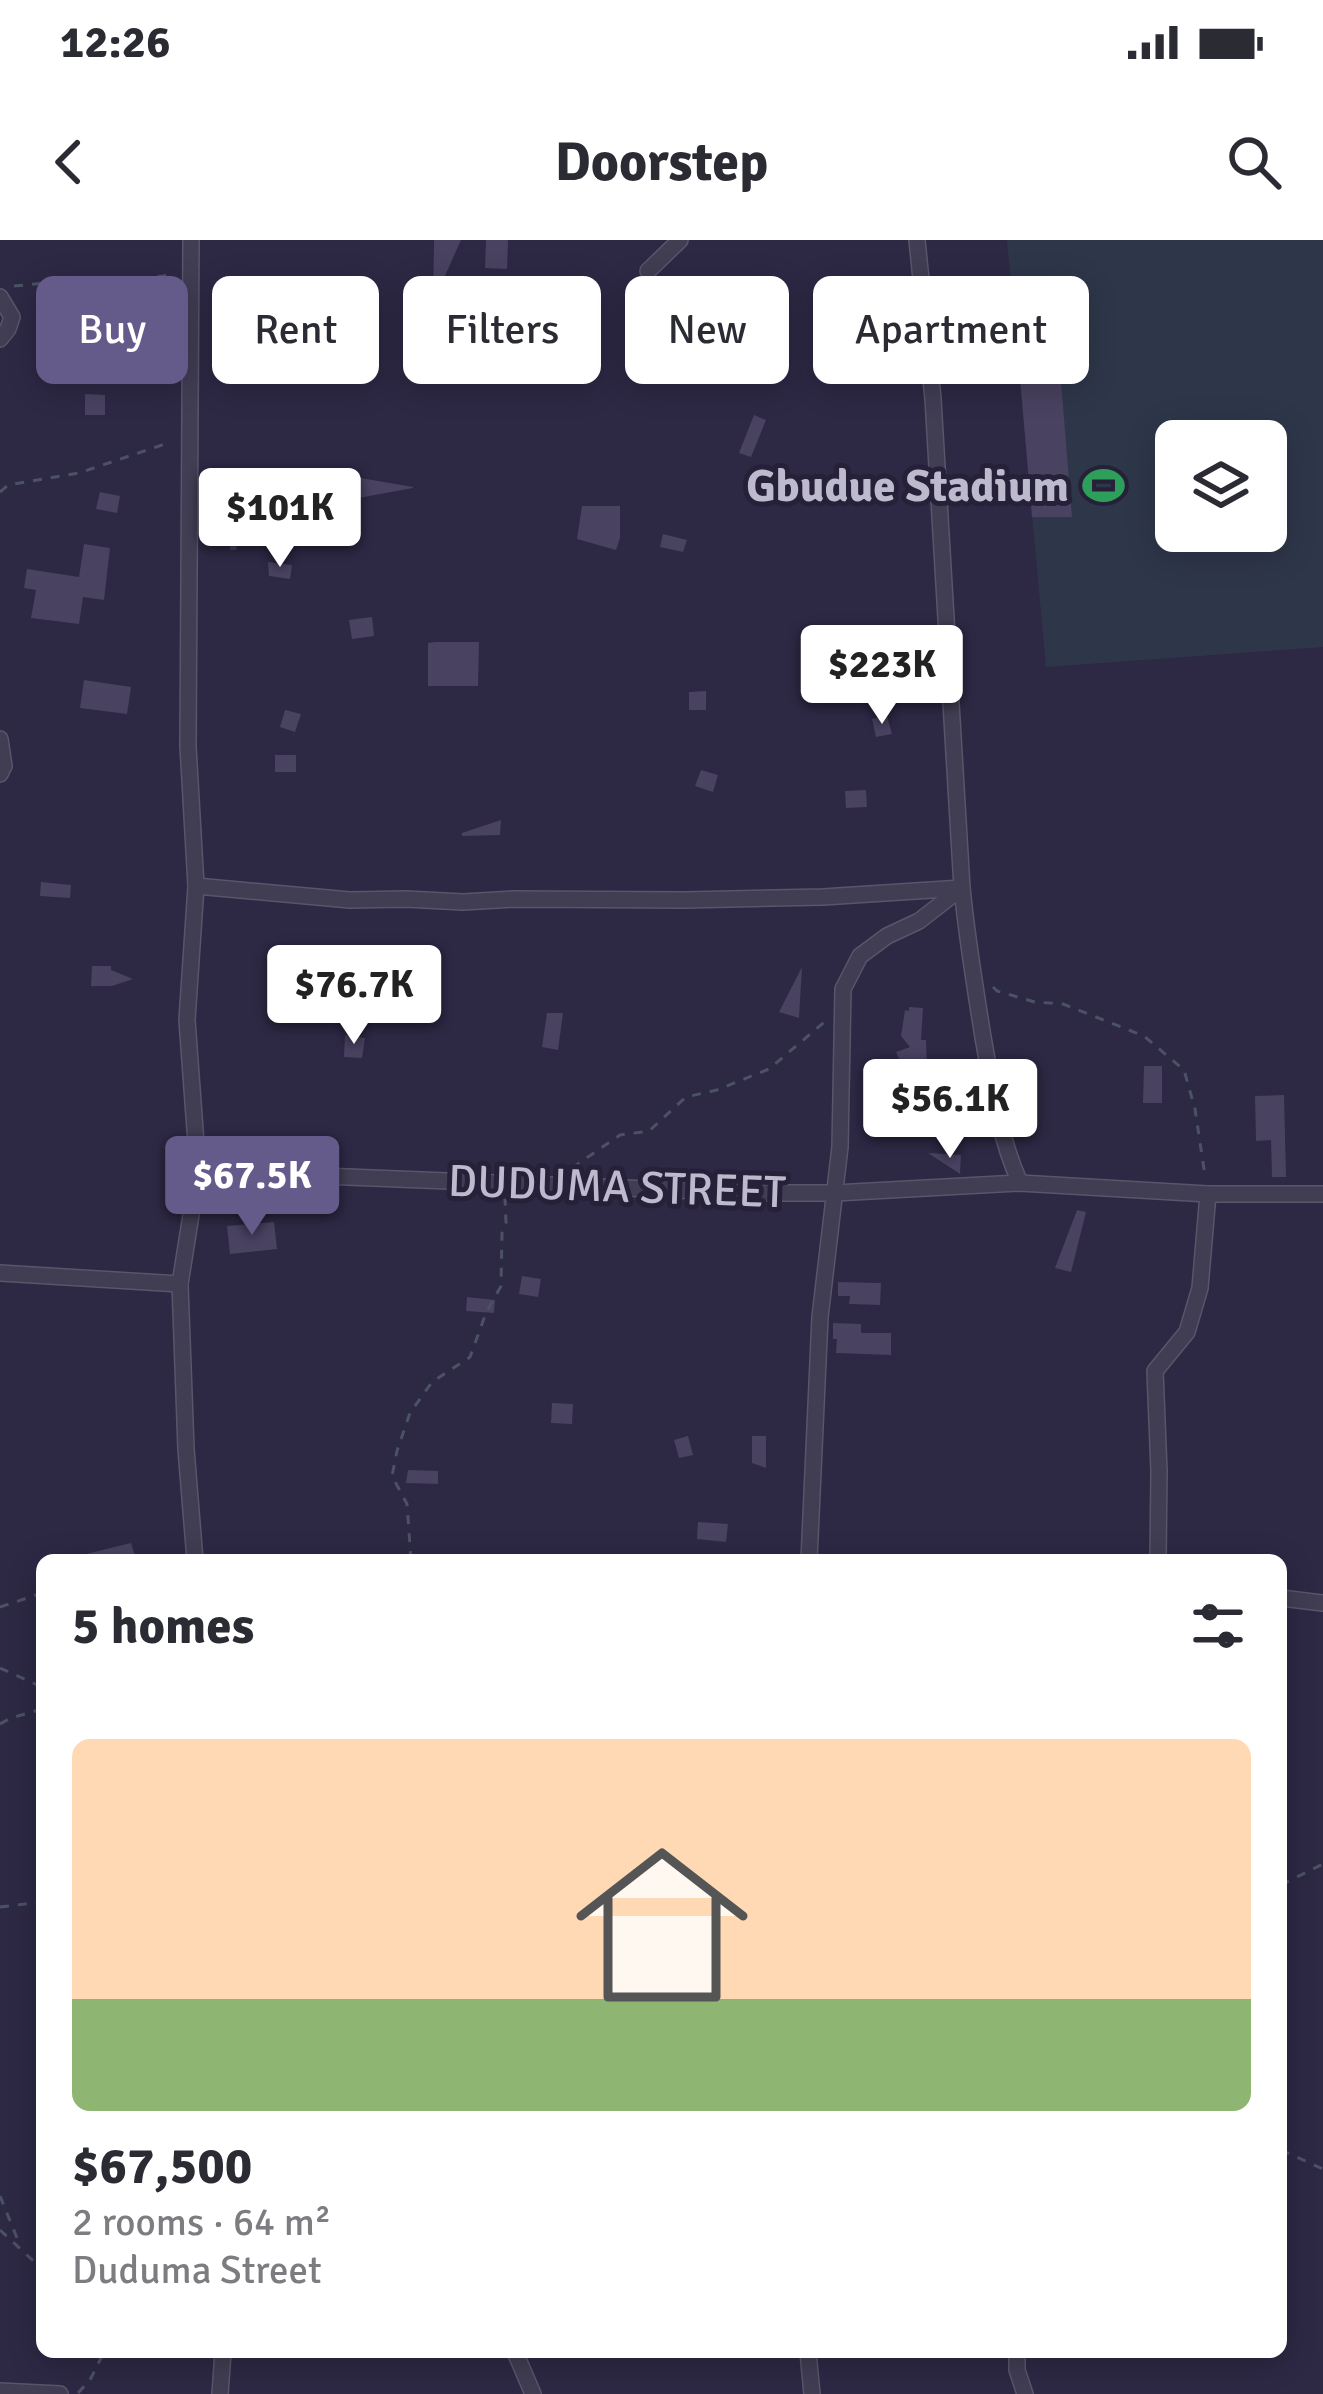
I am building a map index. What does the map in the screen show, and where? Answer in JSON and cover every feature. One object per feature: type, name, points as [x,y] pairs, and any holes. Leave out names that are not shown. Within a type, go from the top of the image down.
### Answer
[{"type":"street","points":[[191,240],[188,746],[196,886],[188,1020],[198,1171],[179,1284],[195,1554]]},
{"type":"street","points":[[648,271],[680,240]]},
{"type":"street","points":[[916,240],[933,399],[970,965],[995,1108],[1019,1183]]},
{"type":"street","points":[[0,339],[12,317],[3,292]]},
{"type":"street","points":[[0,739],[4,766],[0,774]]},
{"type":"street","points":[[196,886],[350,900],[463,902],[823,897],[962,888]]},
{"type":"street","points":[[809,1554],[820,1317],[840,1147],[843,989],[860,956],[919,921],[962,888]]},
{"type":"street","name":"DUDUMA STREET","points":[[198,1171],[750,1193],[1019,1183],[1208,1194],[1323,1194]]},
{"type":"street","points":[[1158,1554],[1155,1372],[1186,1332],[1200,1288],[1208,1194]]},
{"type":"street","points":[[0,1273],[179,1284]]},
{"type":"street","points":[[1287,1599],[1323,1603]]},
{"type":"street","points":[[220,2394],[223,2358]]},
{"type":"street","points":[[517,2358],[533,2394]]},
{"type":"street","points":[[809,2358],[812,2394]]},
{"type":"street","points":[[1016,2358],[1025,2394]]},
{"type":"street","points":[[0,2391],[60,2394]]},
{"type":"path","points":[[3,292],[66,281],[191,276]]},
{"type":"path","points":[[0,492],[8,485],[79,473],[190,435]]},
{"type":"path","points":[[970,965],[997,991],[1063,1004],[1144,1036],[1184,1070],[1208,1194]]},
{"type":"path","points":[[553,1186],[620,1135],[649,1131],[686,1097],[769,1069],[843,1006]]},
{"type":"path","points":[[410,1554],[406,1504],[392,1476],[397,1450],[410,1413],[431,1382],[470,1357],[501,1286],[504,1185]]},
{"type":"path","points":[[0,1607],[36,1595]]},
{"type":"path","points":[[0,1668],[36,1684]]},
{"type":"path","points":[[0,1724],[36,1711]]},
{"type":"path","points":[[1287,1883],[1323,1864]]},
{"type":"path","points":[[0,1907],[36,1903]]},
{"type":"path","points":[[1287,2153],[1323,2170]]},
{"type":"path","points":[[0,2196],[20,2245]]},
{"type":"path","points":[[0,2230],[36,2262]]},
{"type":"path","points":[[76,2394],[101,2358]]},
{"type":"shaded area","name":"Gbudue Stadium","points":[[1007,240],[1323,240],[1323,647],[1046,667],[1020,384],[1089,384],[1089,276],[1010,276]]},
{"type":"building","points":[[434,240],[461,240],[445,276],[433,276]]},
{"type":"building","points":[[486,240],[508,240],[507,269],[485,268]]},
{"type":"building","points":[[1021,384],[1061,384],[1072,517],[1032,517]]},
{"type":"building","points":[[85,394],[105,395],[105,415],[85,415]]},
{"type":"building","points":[[754,415],[766,420],[751,457],[739,453]]},
{"type":"building","points":[[344,479],[413,488],[348,500]]},
{"type":"building","points":[[100,492],[120,496],[117,513],[96,509]]},
{"type":"building","points":[[582,506],[620,506],[616,550],[577,539]]},
{"type":"building","points":[[231,507],[272,516],[269,531],[242,525],[236,550],[230,550]]},
{"type":"building","points":[[663,534],[687,540],[683,552],[660,547]]},
{"type":"building","points":[[84,544],[110,548],[104,600],[83,597],[79,624],[31,618],[36,590],[24,588],[27,569],[79,577]]},
{"type":"building","points":[[268,562],[292,565],[290,579],[269,576]]},
{"type":"building","points":[[372,617],[374,636],[352,639],[349,620]]},
{"type":"building","points":[[479,642],[478,686],[428,686],[428,643]]},
{"type":"building","points":[[854,657],[859,671],[839,678],[834,665]]},
{"type":"building","points":[[84,680],[131,687],[127,714],[80,708]]},
{"type":"building","points":[[706,691],[706,710],[689,710],[689,692]]},
{"type":"building","points":[[285,710],[301,714],[295,732],[280,727]]},
{"type":"building","points":[[887,716],[892,734],[876,737],[872,719]]},
{"type":"building","points":[[275,755],[296,755],[296,772],[275,772]]},
{"type":"building","points":[[701,770],[718,775],[713,792],[695,786]]},
{"type":"building","points":[[866,790],[867,807],[846,808],[845,791]]},
{"type":"building","points":[[501,820],[500,835],[462,836],[462,833]]},
{"type":"building","points":[[41,882],[71,885],[70,898],[40,896]]},
{"type":"building","points":[[92,966],[111,966],[133,979],[91,986]]},
{"type":"building","points":[[802,967],[799,1018],[779,1012]]},
{"type":"building","points":[[909,1007],[923,1008],[921,1040],[926,1040],[927,1068],[903,1067],[896,1052],[910,1047],[901,1036]]},
{"type":"building","points":[[547,1013],[563,1013],[558,1050],[542,1047]]},
{"type":"building","points":[[345,1035],[365,1038],[362,1058],[344,1057]]},
{"type":"building","points":[[1144,1066],[1162,1066],[1162,1103],[1143,1103]]},
{"type":"building","points":[[1284,1095],[1286,1177],[1272,1177],[1271,1140],[1256,1141],[1255,1096]]},
{"type":"building","points":[[928,1153],[961,1155],[960,1174]]},
{"type":"building","points":[[1077,1210],[1086,1212],[1071,1272],[1055,1268]]},
{"type":"building","points":[[274,1222],[277,1249],[230,1254],[227,1226]]},
{"type":"building","points":[[522,1276],[541,1279],[538,1297],[519,1294]]},
{"type":"building","points":[[838,1282],[881,1283],[880,1305],[849,1304],[850,1296],[838,1296]]},
{"type":"building","points":[[467,1297],[495,1300],[494,1313],[466,1311]]},
{"type":"building","points":[[833,1323],[861,1324],[861,1333],[891,1333],[891,1355],[836,1353]]},
{"type":"building","points":[[552,1403],[573,1404],[572,1424],[551,1423]]},
{"type":"building","points":[[688,1436],[693,1455],[679,1458],[674,1440]]},
{"type":"building","points":[[752,1436],[766,1436],[766,1468],[752,1463]]},
{"type":"building","points":[[408,1470],[438,1471],[438,1484],[406,1483]]},
{"type":"building","points":[[698,1522],[728,1524],[726,1542],[697,1539]]},
{"type":"building","points":[[131,1543],[134,1554],[86,1554]]},
{"type":"place","name":"Gbudue Stadium","points":[[1103,486]]}]
